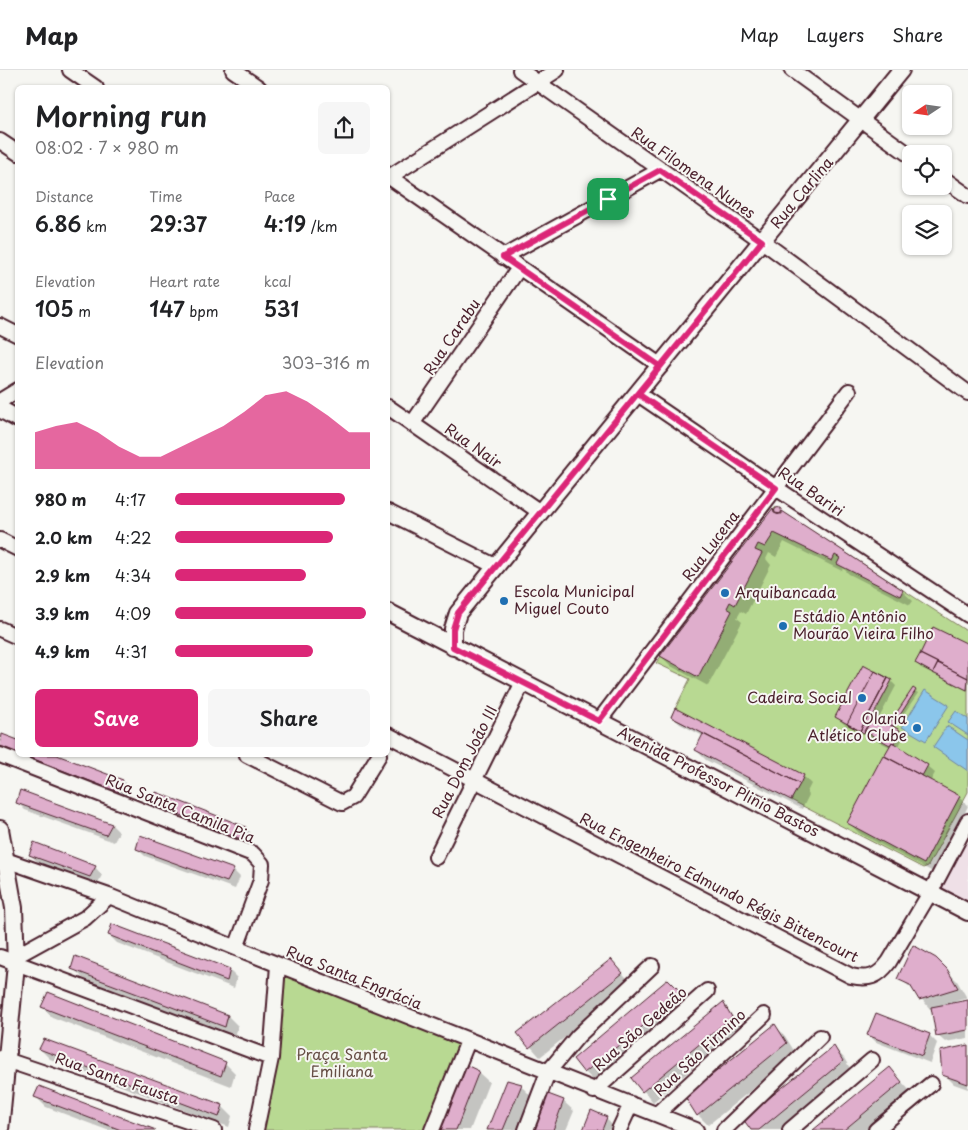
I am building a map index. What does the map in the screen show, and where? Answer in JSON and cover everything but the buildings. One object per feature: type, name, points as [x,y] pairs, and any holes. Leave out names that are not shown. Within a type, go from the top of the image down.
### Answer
[{"type":"street","points":[[70,70],[92,85]]},
{"type":"street","points":[[233,70],[255,85]]},
{"type":"street","name":"Rua Filomena Nunes","points":[[520,70],[762,241],[968,393]]},
{"type":"street","points":[[390,176],[557,70]]},
{"type":"street","points":[[792,70],[902,150]]},
{"type":"street","name":"Rua Carlina","points":[[453,647],[453,629],[458,613],[901,70]]},
{"type":"street","points":[[0,141],[15,151]]},
{"type":"street","points":[[503,257],[660,170]]},
{"type":"street","points":[[390,178],[660,366]]},
{"type":"street","points":[[952,185],[968,196]]},
{"type":"street","name":"Rua Carabu","points":[[412,424],[519,268]]},
{"type":"street","points":[[0,326],[15,334]]},
{"type":"street","name":"Rua Lucena","points":[[599,721],[849,391]]},
{"type":"street","points":[[0,401],[15,392]]},
{"type":"street","name":"Rua Bariri","points":[[638,394],[968,615]]},
{"type":"street","name":"Rua Nair","points":[[390,408],[540,512]]},
{"type":"street","points":[[0,409],[15,417]]},
{"type":"street","points":[[390,513],[495,566]]},
{"type":"street","points":[[0,540],[15,548]]},
{"type":"street","name":"Avenida Professor Plinio Bastos","points":[[390,613],[931,891],[968,912]]},
{"type":"street","points":[[0,628],[15,636]]},
{"type":"street","name":"Rua Dom João III","points":[[436,857],[523,682]]},
{"type":"street","name":"Rua Engenheiro Edmundo Régis Bittencourt","points":[[390,738],[475,780],[851,976],[864,979],[881,972],[907,934],[968,821]]},
{"type":"street","name":"Rua Santa Camila Pia","points":[[0,755],[253,854],[262,864],[262,880],[236,948]]},
{"type":"street","points":[[250,757],[342,803],[353,797],[378,757]]},
{"type":"street","points":[[0,829],[3,860],[14,908],[0,1130]]},
{"type":"street","name":"Rua Santa Engrácia","points":[[3,860],[109,896],[468,1041],[696,1130]]},
{"type":"street","points":[[11,959],[85,918],[109,896]]},
{"type":"street","points":[[11,959],[270,1058]]},
{"type":"street","points":[[256,1130],[270,1058],[278,965]]},
{"type":"street","points":[[526,1130],[548,1072],[578,1036],[652,966]]},
{"type":"street","name":"Rua São Gedeão","points":[[594,1090],[708,991]]},
{"type":"street","name":"Rua São Firmino","points":[[657,1114],[764,1015]]},
{"type":"street","points":[[724,1130],[820,1037]]},
{"type":"street","points":[[432,1130],[468,1041]]},
{"type":"street","name":"Rua Santa Fausta","points":[[4,1059],[214,1130]]},
{"type":"street","points":[[790,1130],[872,1060]]},
{"type":"street","points":[[876,1130],[930,1084]]},
{"type":"street","points":[[619,1130],[631,1104]]},
{"type":"shaded area","points":[[968,841],[968,902],[941,888]]},
{"type":"green space","points":[[775,507],[968,632],[968,792],[928,866],[923,868],[791,800],[800,783],[671,717],[690,679],[656,663]]},
{"type":"green space","name":"Praça Santa Emiliana","points":[[286,970],[462,1044],[428,1130],[262,1130],[272,1089]]},
{"type":"water","points":[[925,690],[949,705],[926,741],[902,727]]},
{"type":"water","points":[[956,711],[968,719],[968,735],[948,722]]},
{"type":"water","points":[[947,726],[968,740],[968,771],[933,747]]},
{"type":"place","name":"Arquibancada","points":[[725,593]]},
{"type":"place","name":"Escola Municipal Miguel Couto","points":[[504,601]]},
{"type":"place","name":"Estádio Antônio Mourão Vieira Filho","points":[[783,626]]},
{"type":"place","name":"Cadeira Social","points":[[862,698]]},
{"type":"place","name":"Olaria Atlético Clube","points":[[917,728]]},
{"type":"route","points":[[660,170],[762,241],[638,394],[776,488],[599,721],[453,647],[453,629],[458,613],[660,366],[503,257],[608,199],[660,170]]}]
